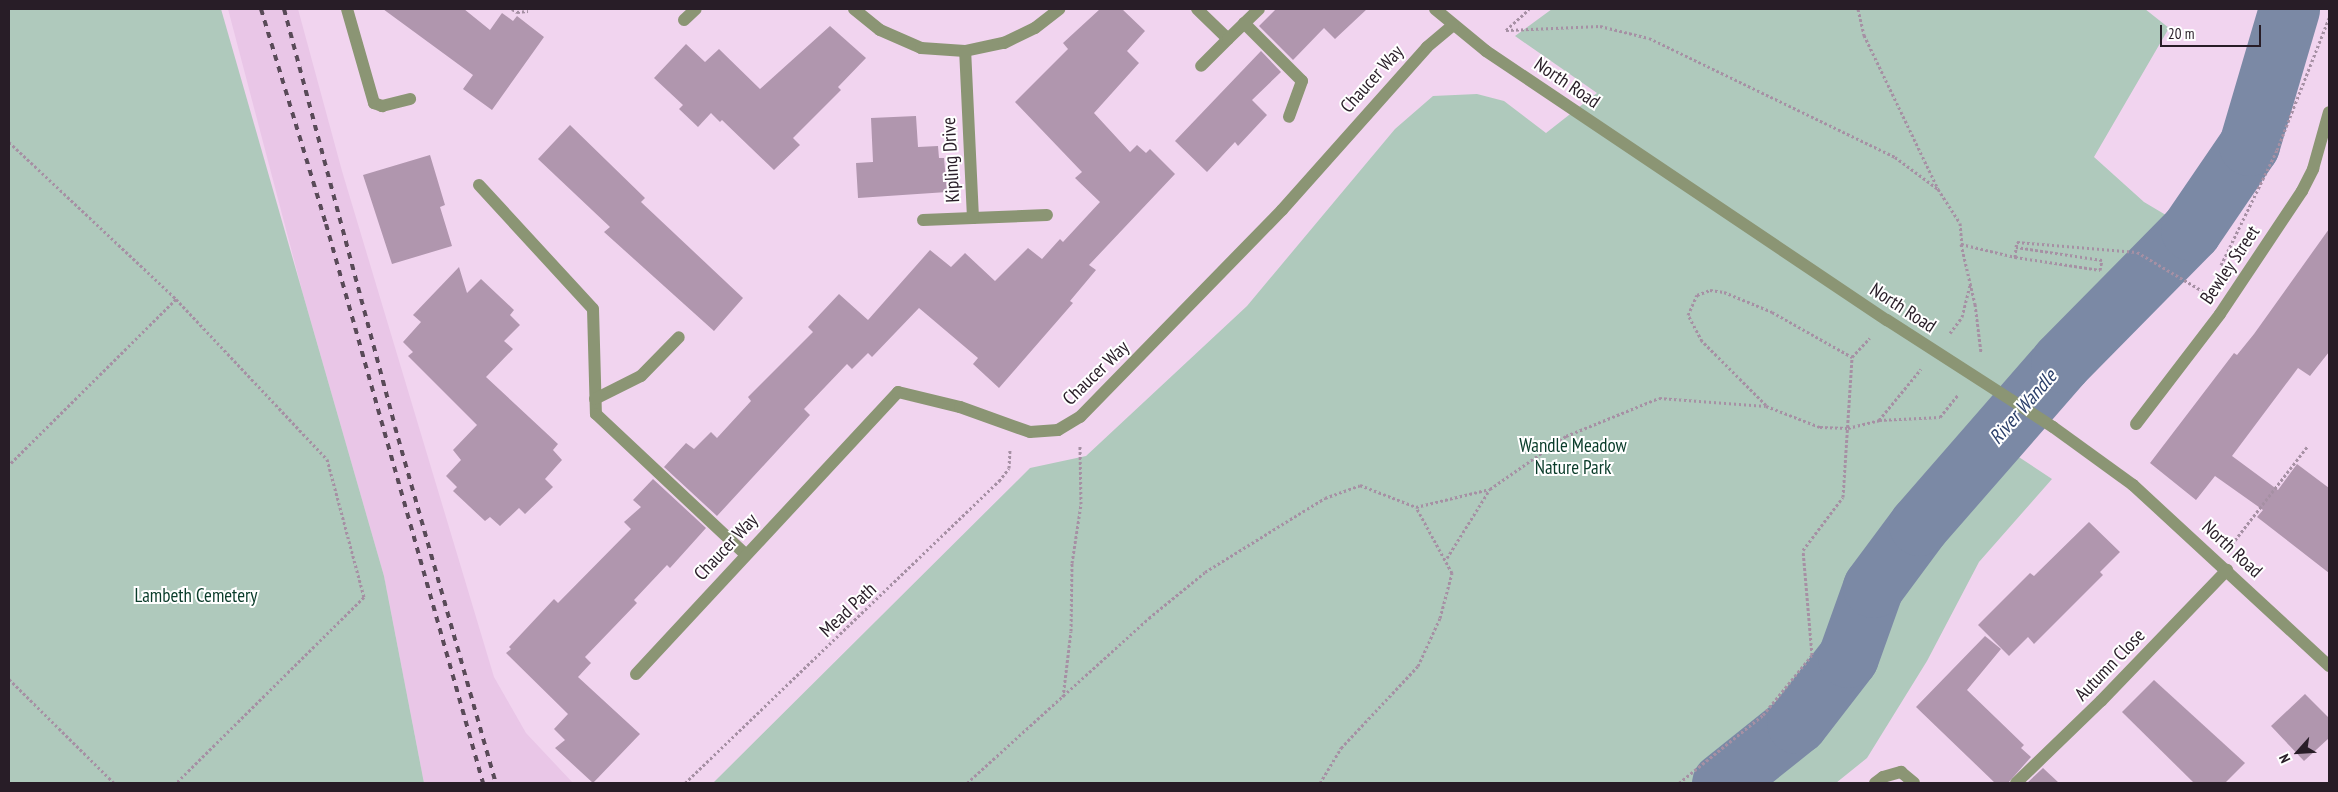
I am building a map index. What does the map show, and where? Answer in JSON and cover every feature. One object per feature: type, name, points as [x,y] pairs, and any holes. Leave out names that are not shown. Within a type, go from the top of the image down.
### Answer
[{"type":"street","points":[[347,9],[374,103],[382,106],[410,99]]},
{"type":"street","points":[[684,20],[696,9]]},
{"type":"street","points":[[854,9],[880,30],[921,48],[965,51],[1004,43],[1035,28],[1059,9]]},
{"type":"street","points":[[1198,9],[1228,39]]},
{"type":"street","points":[[1201,66],[1259,9]]},
{"type":"street","name":"North Road","points":[[1435,9],[1453,25],[1887,320],[2053,428],[2133,485],[2329,666]]},
{"type":"street","points":[[1244,23],[1302,81],[1289,117]]},
{"type":"street","name":"Chaucer Way","points":[[636,674],[745,554],[898,392],[960,407],[1030,432],[1058,430],[1080,417],[1282,210],[1427,47],[1453,25]]},
{"type":"street","name":"Kipling Drive","points":[[923,220],[973,218],[965,51]]},
{"type":"street","name":"Bewley Street","points":[[2136,424],[2220,314],[2302,192],[2313,170],[2329,112]]},
{"type":"street","points":[[479,185],[593,308],[596,414],[745,554]]},
{"type":"street","points":[[973,218],[1047,216]]},
{"type":"street","points":[[595,399],[641,376],[679,337]]},
{"type":"street","name":"Autumn Close","points":[[2016,783],[2101,701],[2227,570]]},
{"type":"street","points":[[1875,783],[1883,777],[1901,772],[1914,783]]},
{"type":"path","points":[[512,9],[516,12],[528,11]]},
{"type":"path","points":[[1502,34],[1529,9]]},
{"type":"path","points":[[1858,9],[1864,35],[1938,188],[1960,223],[1961,244],[1975,304],[1981,355]]},
{"type":"path","points":[[2220,267],[2277,150],[2329,18]]},
{"type":"path","points":[[1506,30],[1600,26],[1649,38],[1895,157],[1938,188]]},
{"type":"path","points":[[9,142],[176,299],[327,459],[364,597],[176,783]]},
{"type":"path","points":[[2015,257],[2017,242],[2137,252],[2207,294],[2212,285]]},
{"type":"path","points":[[1961,244],[2015,257],[2100,270],[2102,260],[2016,247]]},
{"type":"path","points":[[1766,406],[1702,341],[1688,315],[1696,295],[1710,290],[1724,292],[1772,312],[1852,357]]},
{"type":"path","points":[[9,465],[176,299]]},
{"type":"path","points":[[1679,783],[1763,715],[1812,655],[1803,550],[1843,497],[1852,357],[1887,320]]},
{"type":"path","points":[[967,783],[1149,618],[1205,572],[1325,498],[1360,486],[1416,507],[1490,489],[1566,436],[1659,398],[1766,406],[1820,427],[1848,428],[1879,420],[1940,417],[1964,387]]},
{"type":"path","points":[[1063,697],[1071,631],[1072,563],[1080,504],[1080,445]]},
{"type":"path","name":"Mead Path","points":[[685,783],[999,481],[1009,468],[1012,458],[1009,446]]},
{"type":"path","points":[[2232,544],[2307,447]]},
{"type":"path","points":[[1447,558],[1490,489]]},
{"type":"path","points":[[1320,783],[1341,748],[1418,666],[1440,618],[1452,573],[1447,558],[1416,507]]},
{"type":"path","points":[[9,679],[114,783]]},
{"type":"shaded area","points":[[228,9],[298,9],[342,171],[494,677],[526,733],[573,783],[424,783],[384,576],[303,294]]},
{"type":"green space","name":"Lambeth Cemetery","points":[[9,9],[221,9],[384,576],[424,783],[9,783]]},
{"type":"green space","name":"Wandle Meadow Nature Park","points":[[1552,9],[2145,9],[2169,28],[2094,157],[2144,202],[2191,230],[2061,362],[1993,440],[2052,479],[1979,562],[1927,661],[1867,758],[1836,783],[713,783],[1030,468],[1086,456],[1247,306],[1395,129],[1433,96],[1477,94],[1504,101],[1546,133],[1597,93],[1515,36]]},
{"type":"building","points":[[383,9],[464,9],[490,30],[502,13],[513,21],[517,16],[544,37],[492,110],[463,89],[473,75]]},
{"type":"building","points":[[1100,9],[1122,9],[1145,31],[1127,51],[1139,63],[1094,113],[1130,152],[1137,145],[1146,153],[1150,149],[1175,174],[1089,265],[1096,270],[1070,301],[1073,303],[999,388],[973,364],[978,358],[919,308],[872,357],[868,353],[852,369],[847,364],[804,409],[810,415],[717,516],[664,467],[686,443],[694,449],[711,432],[717,438],[751,401],[748,397],[813,332],[808,327],[839,294],[868,320],[930,250],[951,267],[965,253],[995,281],[1028,248],[1042,259],[1060,239],[1063,242],[1100,202],[1075,178],[1082,172],[1015,102],[1068,49],[1063,43]]},
{"type":"building","points":[[1276,9],[1367,9],[1335,39],[1324,28],[1293,60],[1259,26]]},
{"type":"building","points":[[830,26],[866,58],[838,87],[841,90],[793,138],[800,145],[774,170],[722,120],[720,122],[711,113],[698,127],[679,109],[683,105],[654,78],[686,44],[705,62],[719,49],[760,89]]},
{"type":"building","points":[[1261,51],[1281,72],[1252,100],[1267,115],[1238,146],[1235,142],[1207,172],[1175,141]]},
{"type":"building","points":[[916,116],[918,147],[938,146],[939,158],[944,158],[947,192],[858,198],[856,163],[873,162],[871,118]]},
{"type":"building","points":[[570,125],[645,198],[641,202],[743,298],[714,331],[604,232],[610,227],[538,159]]},
{"type":"building","points":[[430,155],[445,205],[440,207],[452,246],[392,264],[363,175]]},
{"type":"building","points":[[2329,229],[2329,352],[2310,376],[2298,368],[2232,456],[2278,490],[2297,464],[2329,488],[2329,573],[2257,517],[2263,510],[2215,476],[2196,500],[2150,463],[2234,353],[2237,355],[2254,334]]},
{"type":"building","points":[[459,267],[467,293],[481,279],[514,310],[510,315],[520,325],[504,341],[513,349],[486,377],[558,444],[553,450],[562,460],[545,479],[553,487],[525,514],[519,508],[500,526],[490,517],[485,521],[453,491],[457,487],[446,476],[461,460],[453,450],[477,425],[408,356],[413,352],[403,342],[421,322],[413,315]]},
{"type":"building","points":[[653,479],[706,528],[670,568],[667,565],[634,600],[637,603],[585,657],[591,663],[578,677],[640,734],[593,783],[555,748],[565,740],[554,729],[568,714],[506,653],[511,649],[509,647],[554,599],[558,603],[631,529],[624,522],[641,507],[633,500]]},
{"type":"building","points":[[2089,522],[2120,552],[2100,572],[2103,575],[2034,644],[2028,637],[2009,656],[1978,625],[2030,573],[2034,576]]},
{"type":"building","points":[[1985,636],[2001,649],[1967,690],[2024,745],[2021,748],[2031,757],[2008,783],[1995,783],[1916,707]]},
{"type":"building","points":[[2154,680],[2245,763],[2225,783],[2194,783],[2122,712]]},
{"type":"building","points":[[2305,694],[2329,718],[2329,738],[2304,761],[2271,726]]},
{"type":"building","points":[[2043,768],[2059,783],[2027,783]]},
{"type":"waterway","name":"River Wandle","points":[[1722,783],[1797,723],[1848,657],[1873,587],[1919,525],[2061,362],[2191,230],[2249,145],[2289,9]]},
{"type":"railway","points":[[261,9],[326,224],[483,783]]},
{"type":"railway","points":[[284,9],[395,427],[496,783]]}]
